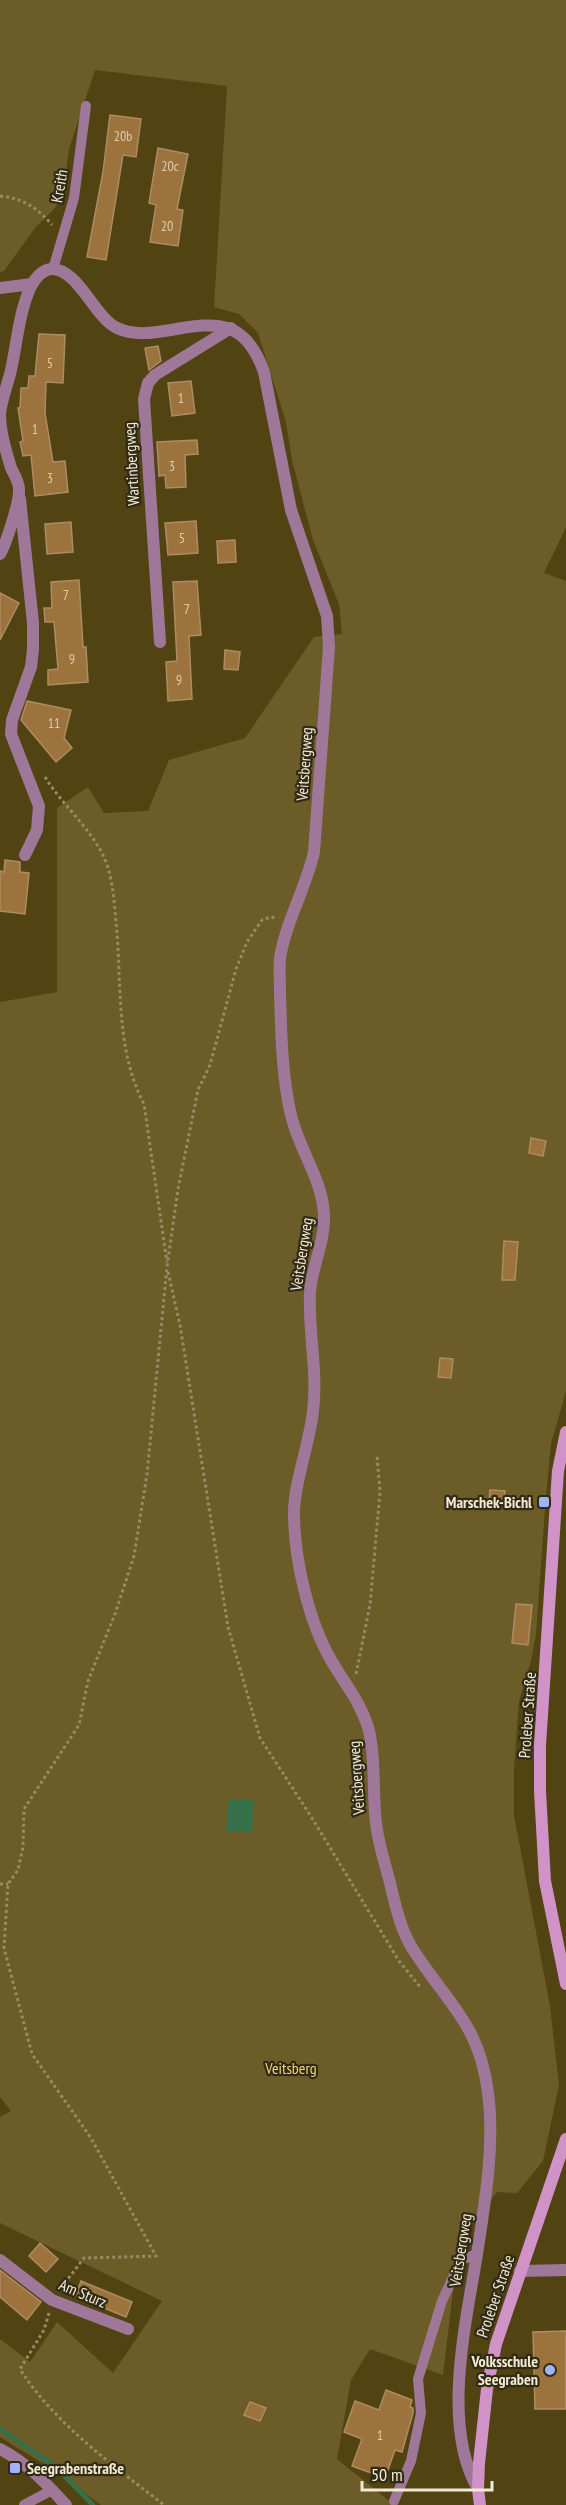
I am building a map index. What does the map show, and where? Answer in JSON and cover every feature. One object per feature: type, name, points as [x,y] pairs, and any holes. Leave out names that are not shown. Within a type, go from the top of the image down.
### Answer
[{"type":"main road","name":"Proleber Straße","points":[[566,1432],[540,1745],[545,1881],[566,1984]]},
{"type":"main road","name":"Proleber Straße","points":[[480,2505],[478,2489],[487,2389],[495,2344],[566,2139]]},
{"type":"street","points":[[26,855],[37,830],[39,806],[11,734],[12,720],[31,667],[33,649],[19,489],[5,469],[0,413],[5,371],[32,284],[44,271],[53,269],[67,275],[80,287],[103,318],[117,328],[136,334],[201,324],[231,328]]},
{"type":"street","points":[[0,288],[32,284]]},
{"type":"street","name":"Wartinbergweg","points":[[160,642],[144,399],[148,383],[155,375],[231,328]]},
{"type":"street","name":"Veitsbergweg","points":[[231,328],[244,337],[257,351],[264,372],[291,510],[327,616],[329,647],[314,852],[308,877],[290,921],[280,960],[284,1063],[292,1120],[321,1192],[324,1212],[324,1227],[310,1291],[315,1366],[314,1409],[293,1506],[295,1542],[317,1632],[332,1661],[354,1694],[369,1732],[375,1819],[402,1925],[411,1948],[469,2028],[485,2066],[490,2109],[489,2151],[477,2254],[466,2314],[458,2414],[464,2458],[478,2489]]},
{"type":"street","points":[[0,554],[6,545],[19,489]]},
{"type":"street","name":"Am Sturz","points":[[0,2260],[52,2300],[128,2329]]},
{"type":"street","points":[[520,2271],[566,2270]]},
{"type":"street","points":[[0,2449],[20,2459],[66,2505]]},
{"type":"lane","name":"Kreith","points":[[53,269],[74,198],[86,105]]},
{"type":"lane","points":[[394,2501],[411,2461],[421,2413],[418,2379],[442,2301],[460,2260],[477,2254]]},
{"type":"lane","points":[[24,2505],[52,2490]]},
{"type":"path","points":[[0,196],[12,197],[26,203],[42,214],[63,237]]},
{"type":"path","points":[[41,770],[105,861],[113,890],[126,1059],[135,1087],[144,1104],[167,1267],[180,1325],[228,1627],[260,1738],[312,1818],[399,1961],[422,1989]]},
{"type":"path","points":[[164,2505],[96,2452],[32,2388],[20,2369],[44,2330],[52,2300],[84,2259],[156,2256],[91,2138],[32,2054],[4,1948],[8,1884],[18,1870],[23,1847],[24,1809],[79,1725],[88,1682],[116,1614],[134,1556],[147,1474],[167,1267],[178,1189],[198,1090],[220,1034],[236,969],[247,942],[262,920],[271,917],[290,921]]},
{"type":"path","points":[[354,1694],[370,1605],[380,1492],[377,1456]]},
{"type":"path","points":[[0,1884],[8,1884]]},
{"type":"green space","name":"Veitsberg","points":[[0,0],[566,0],[566,527],[544,573],[566,581],[566,1391],[551,1444],[546,1496],[543,1496],[543,1508],[545,1509],[536,1634],[519,1701],[514,1769],[514,1815],[550,2006],[559,2085],[543,2161],[517,2193],[497,2192],[459,2242],[443,2375],[370,2349],[351,2380],[337,2459],[394,2505],[101,2505],[54,2470],[0,2437],[0,2339],[30,2362],[57,2322],[113,2373],[162,2301],[0,2223],[0,2117],[11,2111],[0,2097],[0,1002],[57,992],[57,808],[88,787],[104,813],[148,811],[169,760],[245,738],[314,637],[342,634],[339,604],[313,540],[292,460],[286,422],[258,333],[239,314],[214,307],[227,86],[95,70],[69,149],[64,187],[56,207],[35,228],[4,271],[0,272]]},
{"type":"shaded area","points":[[228,1799],[254,1800],[252,1832],[226,1831]]},
{"type":"building","points":[[110,115],[141,119],[136,157],[123,155],[106,260],[87,257],[103,172]]},
{"type":"building","points":[[158,148],[188,154],[177,209],[183,210],[178,246],[150,242],[156,205],[149,203]]},
{"type":"building","points":[[39,334],[65,335],[63,383],[46,382],[45,413],[53,462],[65,461],[68,492],[35,496],[31,455],[23,456],[20,442],[23,441],[18,408],[20,408],[21,388],[28,388],[29,376],[35,376]]},
{"type":"building","points":[[158,346],[161,361],[149,370],[145,348]]},
{"type":"building","points":[[191,381],[195,413],[172,416],[168,383]]},
{"type":"building","points":[[197,440],[198,454],[185,455],[186,487],[166,488],[165,475],[159,476],[157,442]]},
{"type":"building","points":[[196,521],[198,553],[168,555],[165,523]]},
{"type":"building","points":[[71,522],[73,552],[47,554],[45,524]]},
{"type":"building","points":[[235,540],[236,562],[218,563],[217,541]]},
{"type":"building","points":[[79,580],[83,647],[86,647],[88,682],[48,685],[48,670],[58,669],[54,622],[45,622],[44,608],[52,608],[51,582]]},
{"type":"building","points":[[197,581],[201,635],[189,636],[192,699],[168,701],[166,662],[177,661],[173,582]]},
{"type":"building","points":[[0,593],[19,603],[0,640]]},
{"type":"building","points":[[225,650],[240,652],[238,670],[224,669]]},
{"type":"building","points":[[27,701],[71,710],[64,738],[72,748],[56,762],[21,720]]},
{"type":"building","points":[[5,860],[20,862],[20,872],[29,873],[25,914],[0,911],[0,871],[4,872]]},
{"type":"building","points":[[531,1138],[546,1141],[543,1156],[529,1153]]},
{"type":"building","points":[[504,1241],[518,1242],[515,1280],[502,1280]]},
{"type":"building","points":[[440,1358],[453,1359],[451,1378],[438,1377]]},
{"type":"building","points":[[490,1490],[505,1491],[503,1505],[489,1503]]},
{"type":"building","points":[[516,1604],[532,1605],[528,1645],[512,1643]]},
{"type":"building","points":[[40,2243],[58,2259],[46,2272],[29,2256]]},
{"type":"building","points":[[0,2270],[41,2302],[27,2320],[0,2297]]},
{"type":"building","points":[[81,2281],[132,2302],[126,2317],[75,2296]]},
{"type":"building","name":"Volksschule Seegraben","points":[[566,2331],[566,2409],[535,2409],[533,2332]]},
{"type":"building","points":[[386,2390],[412,2400],[410,2407],[413,2408],[413,2413],[402,2452],[395,2450],[385,2478],[352,2466],[362,2439],[344,2432],[355,2401],[379,2410]]},
{"type":"building","points":[[250,2402],[266,2408],[260,2421],[244,2415]]},
{"type":"waterway","points":[[0,2429],[56,2467],[93,2505]]},
{"type":"place","name":"Marschek-Bichl","points":[[544,1502]]},
{"type":"place","name":"Volksschule Seegraben","points":[[550,2370]]},
{"type":"place","name":"Seegrabenstraße","points":[[15,2468]]}]
